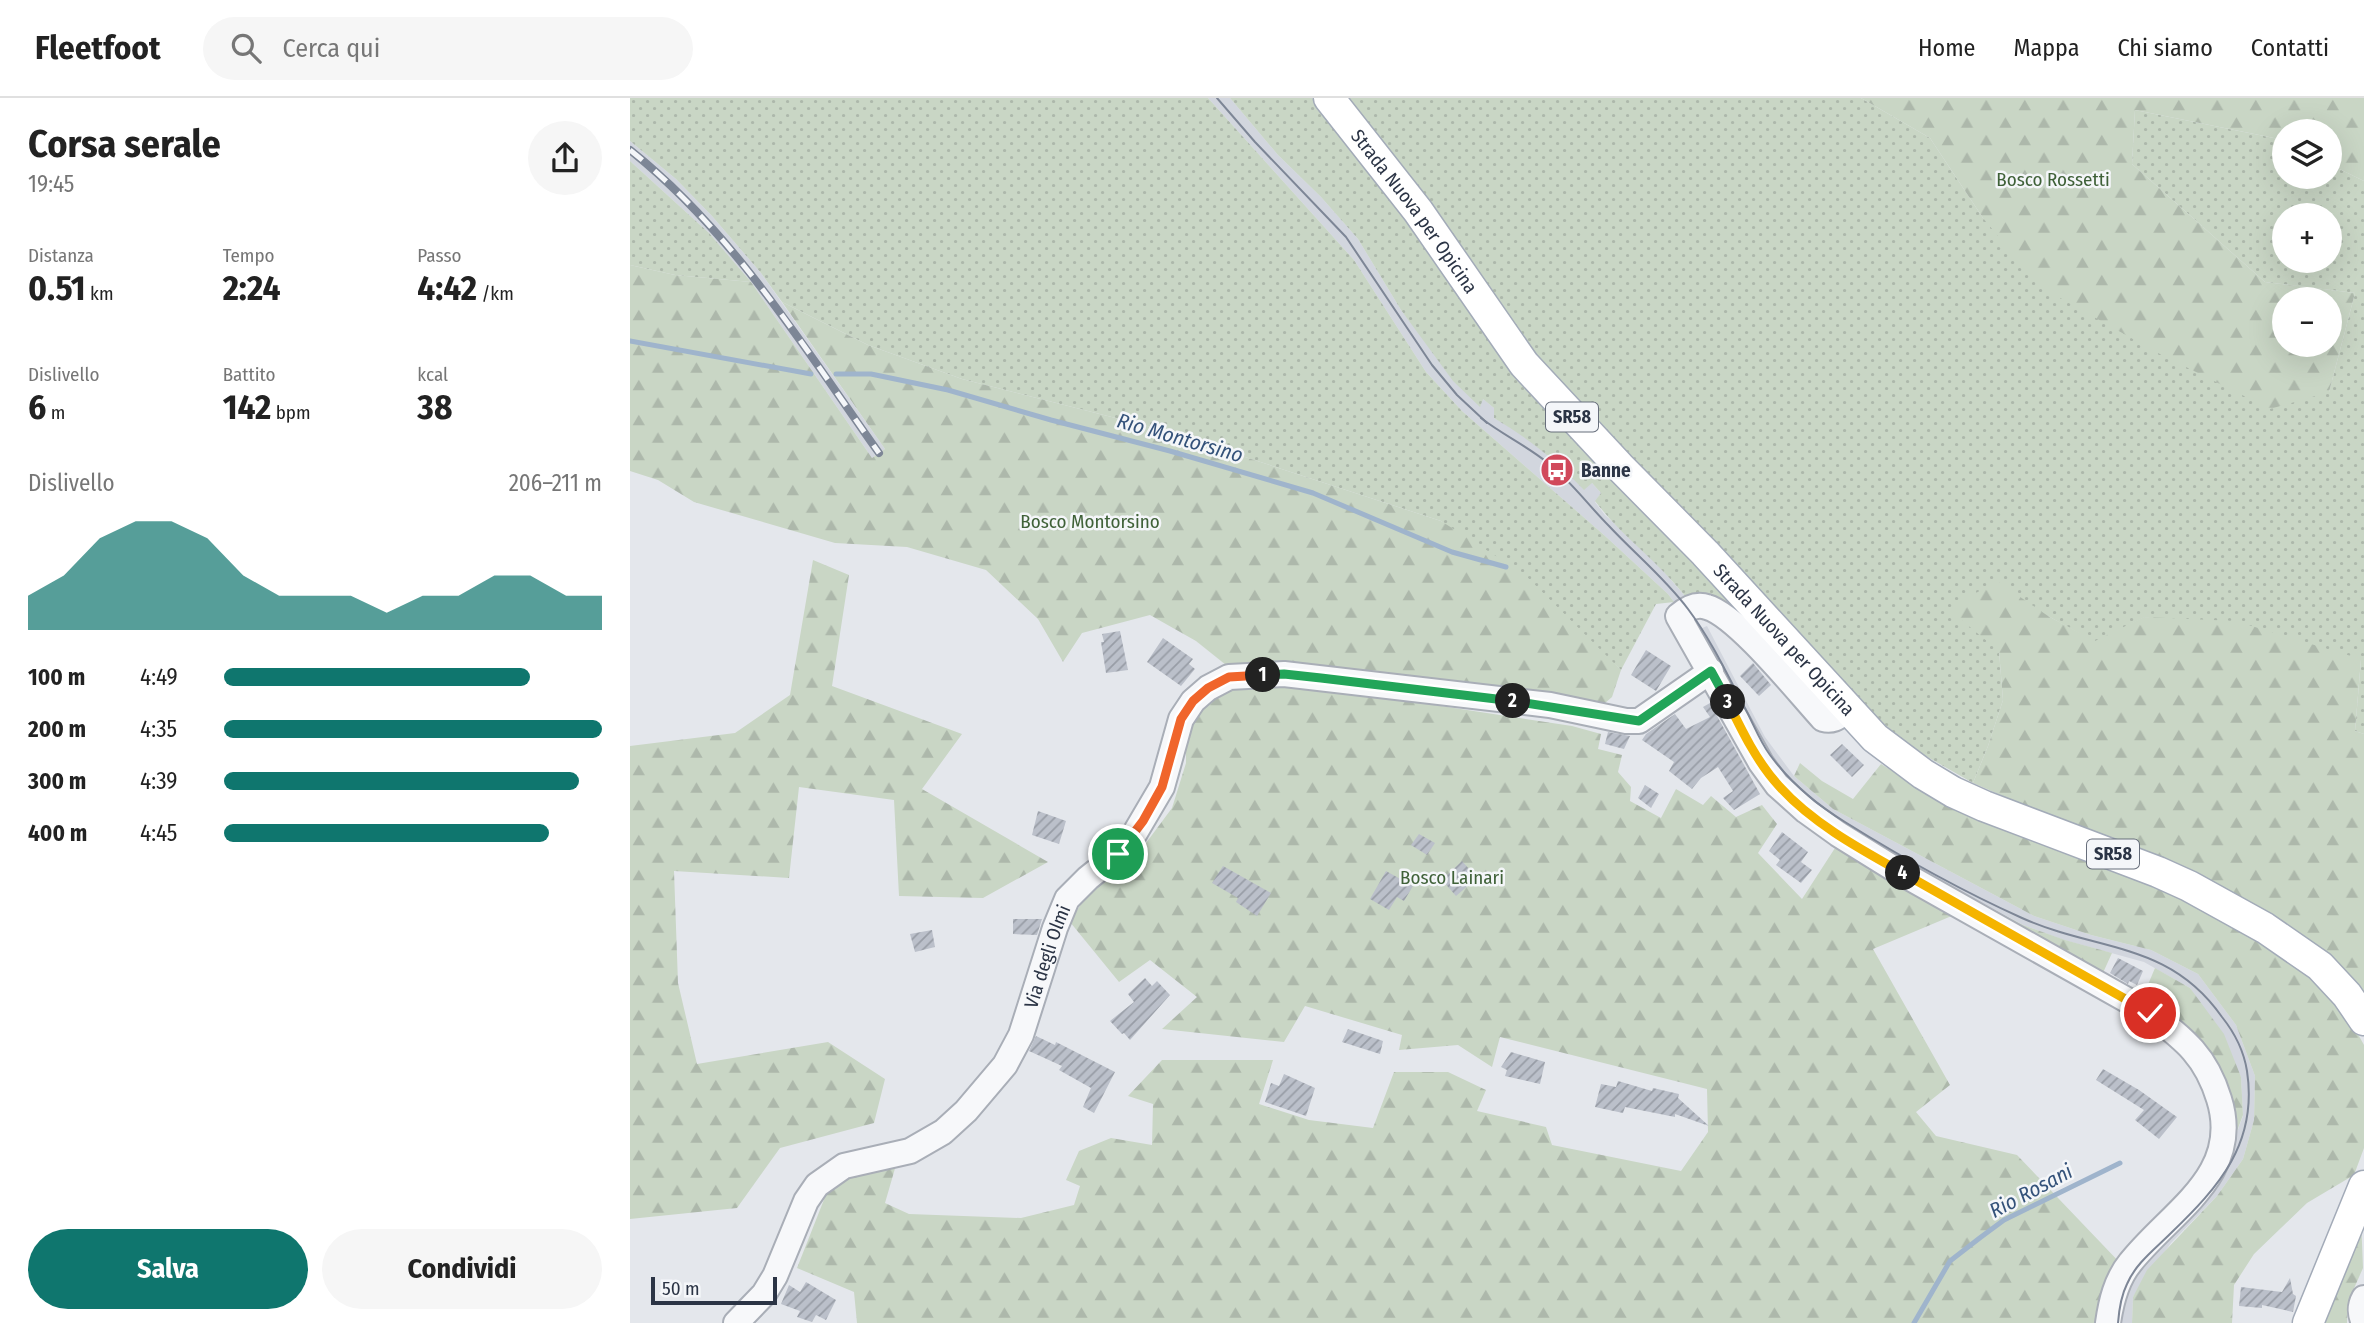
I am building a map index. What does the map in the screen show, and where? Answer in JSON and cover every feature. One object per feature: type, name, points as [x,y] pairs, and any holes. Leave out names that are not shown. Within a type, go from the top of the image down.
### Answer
[{"type":"main road","name":"Strada Nuova per Opicina","points":[[1329,98],[1418,211],[1524,364],[1752,603],[1875,738],[1901,759],[1953,792],[2158,872],[2265,928],[2320,966],[2347,995],[2364,1020]]},
{"type":"main road","points":[[2308,1323],[2364,1187]]},
{"type":"street","points":[[1847,710],[1836,719],[1823,719],[1774,664],[1728,620],[1709,607],[1699,605],[1678,616],[1761,763],[1777,785],[1806,811],[1896,870],[2150,1013],[2186,1040],[2202,1061],[2216,1087],[2225,1115],[2225,1136],[2221,1153],[2199,1190],[2128,1264],[2111,1304],[2108,1323]]},
{"type":"street","name":"Via degli Olmi","points":[[736,1323],[764,1294],[775,1276],[802,1209],[817,1185],[844,1166],[910,1151],[943,1132],[966,1111],[1005,1065],[1021,1035],[1066,899],[1118,854],[1143,821],[1162,787],[1181,719],[1193,701],[1208,688],[1229,677],[1284,674],[1530,703],[1626,721],[1639,721],[1711,671]]},
{"type":"street","points":[[2364,1298],[2360,1304],[2364,1323]]},
{"type":"shaded area","points":[[1208,98],[1230,98],[1278,155],[1321,197],[1358,239],[1401,310],[1480,406],[1482,398],[1494,408],[1494,418],[1525,436],[1555,459],[1584,489],[1591,482],[1601,493],[1595,502],[1605,515],[1651,557],[1685,596],[1674,602],[1604,535],[1462,411],[1426,372],[1354,260]]},
{"type":"shaded area","points":[[630,141],[676,179],[761,273],[885,449],[872,458],[751,282],[709,233],[630,161]]},
{"type":"shaded area","points":[[1707,626],[1765,737],[1794,776],[1833,809],[2034,916],[2091,935],[2151,950],[2198,974],[2236,1025],[2255,1076],[2254,1120],[2243,1159],[2217,1196],[2171,1243],[2133,1297],[2132,1323],[2113,1323],[2124,1279],[2229,1153],[2243,1116],[2241,1077],[2190,988],[2144,962],[2064,940],[2023,925],[1831,821],[1764,758],[1693,632]]},
{"type":"green space","points":[[630,98],[1208,98],[1354,260],[1426,372],[1462,411],[1604,535],[1674,602],[1656,604],[1621,670],[1581,633],[1441,521],[1159,429],[962,379],[868,345],[782,302],[712,216],[676,179],[630,141]]},
{"type":"green space","points":[[1230,98],[1312,98],[1358,150],[1533,389],[1830,711],[1705,596],[1685,596],[1605,514],[1595,501],[1601,493],[1592,483],[1584,490],[1542,451],[1494,418],[1494,408],[1483,399],[1480,407],[1453,381],[1401,310],[1358,239],[1321,197],[1278,155]]},
{"type":"green space","points":[[1342,98],[1861,98],[1930,138],[1983,218],[2329,392],[2338,357],[2342,357],[2342,342],[2355,293],[2342,291],[2342,287],[2306,287],[2265,282],[2132,164],[2135,110],[2272,138],[2272,189],[2342,189],[2342,170],[2364,181],[2364,734],[2355,731],[2361,660],[2145,617],[2095,642],[2048,616],[1999,651],[2003,700],[1973,783],[1910,747],[1836,681],[1524,346]]},
{"type":"green space","name":"Bosco Rossetti","points":[[1861,98],[2364,98],[2364,181],[2342,170],[2342,119],[2272,119],[2272,138],[2135,110],[2132,164],[2265,282],[2306,287],[2272,287],[2272,357],[2338,357],[2329,392],[2270,409],[2156,352],[2039,286],[1983,218],[1930,138]]},
{"type":"green space","points":[[630,161],[709,233],[751,282],[675,275],[630,265]]},
{"type":"green space","name":"Bosco Montorsino","points":[[630,265],[675,275],[751,282],[872,458],[885,449],[782,302],[868,345],[962,379],[1159,429],[1441,521],[1524,574],[1621,670],[1612,697],[1604,704],[1283,661],[1226,665],[1196,641],[1150,615],[1082,633],[1063,662],[1038,619],[986,570],[907,547],[835,543],[694,502],[658,480],[630,471]]},
{"type":"green space","name":"Bosco Rossetti","points":[[2342,291],[2355,293],[2342,342]]},
{"type":"green space","points":[[813,560],[849,575],[832,686],[962,734],[922,789],[1048,862],[983,898],[899,896],[894,800],[799,787],[789,878],[674,871],[678,983],[697,1064],[828,1042],[885,1079],[874,1123],[780,1148],[737,1208],[630,1219],[630,746],[735,733],[790,695]]},
{"type":"green space","points":[[1997,581],[2048,616],[2095,641],[2144,617],[2235,621],[2361,659],[2355,731],[2364,734],[2364,998],[2067,824],[1973,783],[2003,700],[1999,651],[1948,609]]},
{"type":"green space","name":"Bosco Lainari","points":[[1297,684],[1572,726],[1601,734],[1598,749],[1622,755],[1618,772],[1631,787],[1630,801],[1661,818],[1676,789],[1703,805],[1711,796],[1736,817],[1762,805],[1777,824],[1758,853],[1802,899],[1835,848],[1954,915],[1873,949],[1950,1085],[1916,1112],[1936,1136],[2017,1155],[2123,1266],[2102,1323],[857,1323],[854,1292],[797,1268],[827,1192],[852,1174],[896,1165],[885,1203],[909,1214],[1021,1218],[1074,1205],[1080,1186],[1066,1180],[1079,1151],[1111,1138],[1152,1145],[1153,1104],[1128,1096],[1162,1060],[1273,1060],[1259,1104],[1309,1120],[1373,1128],[1394,1072],[1448,1072],[1486,1090],[1477,1111],[1546,1127],[1552,1145],[1681,1171],[1708,1132],[1707,1089],[1500,1037],[1492,1067],[1458,1045],[1399,1050],[1402,1035],[1305,1006],[1284,1042],[1162,1029],[1197,997],[1150,960],[1119,982],[1070,922],[1087,894],[1129,866],[1172,808],[1186,763],[1186,734],[1212,696],[1244,685]]},
{"type":"green space","points":[[1800,763],[1822,781],[1853,799],[1881,764],[1934,797],[2193,901],[2308,968],[2344,1009],[2364,1045],[2364,1148],[2354,1175],[2307,1203],[2254,1254],[2234,1285],[2232,1323],[2132,1323],[2133,1297],[2147,1270],[2217,1196],[2243,1159],[2254,1120],[2255,1076],[2236,1025],[2198,974],[2151,950],[2091,935],[2034,916],[1833,809],[1794,776]]},
{"type":"green space","points":[[1937,880],[2023,925],[2112,953],[2102,975]]},
{"type":"green space","points":[[2155,968],[2190,988],[2224,1034],[2241,1077],[2243,1115],[2229,1153],[2221,1080],[2192,1031],[2144,994]]},
{"type":"green space","points":[[2361,1219],[2363,1268],[2348,1302],[2347,1323],[2319,1323]]},
{"type":"building","points":[[1120,631],[1128,670],[1106,673],[1102,634]]},
{"type":"building","points":[[1163,638],[1193,659],[1189,664],[1195,669],[1181,686],[1147,662]]},
{"type":"building","points":[[1646,650],[1671,666],[1656,691],[1631,675]]},
{"type":"building","points":[[1753,663],[1771,685],[1759,696],[1740,676]]},
{"type":"building","points":[[1710,703],[1760,794],[1734,810],[1723,798],[1733,791],[1718,767],[1701,778],[1692,789],[1669,771],[1674,762],[1642,740],[1646,734],[1675,714],[1686,729],[1710,717],[1703,707]]},
{"type":"building","points":[[1608,732],[1630,736],[1624,749],[1605,744]]},
{"type":"building","points":[[1842,744],[1864,765],[1852,777],[1830,755]]},
{"type":"building","points":[[1645,785],[1659,794],[1651,808],[1638,798]]},
{"type":"building","points":[[1038,811],[1066,821],[1059,844],[1032,835]]},
{"type":"building","points":[[1782,832],[1808,852],[1801,862],[1812,870],[1801,883],[1776,865],[1780,860],[1769,851]]},
{"type":"building","points":[[1419,834],[1435,843],[1427,855],[1411,845]]},
{"type":"building","points":[[1462,861],[1477,878],[1456,896],[1442,880]]},
{"type":"building","points":[[1223,866],[1271,893],[1257,916],[1236,902],[1238,898],[1212,883]]},
{"type":"building","points":[[1386,871],[1413,886],[1404,901],[1397,897],[1389,910],[1370,899]]},
{"type":"building","points":[[1013,919],[1042,919],[1037,935],[1013,934]]},
{"type":"building","points":[[932,930],[935,947],[915,952],[910,934]]},
{"type":"building","points":[[2118,958],[2143,971],[2137,985],[2129,981],[2128,984],[2110,973]]},
{"type":"building","points":[[1145,978],[1152,986],[1157,981],[1170,995],[1130,1040],[1110,1021],[1134,1002],[1128,994]]},
{"type":"building","points":[[1348,1029],[1383,1041],[1380,1054],[1342,1042]]},
{"type":"building","points":[[1036,1036],[1055,1045],[1056,1042],[1115,1072],[1094,1113],[1083,1107],[1091,1088],[1059,1070],[1062,1066],[1029,1051]]},
{"type":"building","points":[[1511,1052],[1545,1062],[1540,1084],[1505,1076],[1507,1070],[1501,1067]]},
{"type":"building","points":[[2103,1069],[2177,1117],[2159,1139],[2135,1120],[2144,1110],[2096,1080]]},
{"type":"building","points":[[1284,1074],[1315,1088],[1306,1116],[1265,1102],[1271,1083],[1279,1086]]},
{"type":"building","points":[[1618,1081],[1652,1091],[1653,1088],[1679,1094],[1678,1098],[1709,1126],[1675,1114],[1675,1117],[1625,1107],[1623,1113],[1595,1107],[1601,1084],[1616,1087]]},
{"type":"building","points":[[2290,1278],[2293,1294],[2296,1296],[2293,1312],[2262,1305],[2262,1308],[2239,1306],[2241,1287],[2282,1292]]},
{"type":"building","points":[[806,1282],[836,1300],[826,1320],[816,1315],[812,1322],[797,1317],[800,1311],[781,1304],[789,1285],[800,1292]]},
{"type":"waterway","name":"Rio Montorsino","points":[[630,341],[811,374]]},
{"type":"waterway","name":"Rio Montorsino","points":[[836,374],[871,374],[948,390],[1170,451],[1313,493],[1452,552],[1506,567]]},
{"type":"waterway","name":"Rio Rosani","points":[[1914,1323],[1950,1261],[2004,1220],[2120,1163]]},
{"type":"tram line","points":[[1217,98],[1346,237],[1432,365],[1457,395],[1487,423]]},
{"type":"tram line","points":[[1481,418],[1556,470],[1660,576],[1697,621],[1713,647],[1767,750],[1795,784],[1814,800],[1888,848],[1999,908],[2050,929],[2155,961],[2179,974],[2201,992],[2226,1023],[2241,1050],[2247,1071],[2247,1120],[2240,1142],[2231,1162],[2205,1198],[2135,1269],[2123,1293],[2118,1323]]},
{"type":"railway","points":[[630,150],[667,182],[734,254],[765,292],[879,453]]},
{"type":"place","name":"Banne","points":[[1557,470]]},
{"type":"route","points":[[1118,854],[1132,838],[1162,787],[1181,719],[1193,701],[1208,688],[1229,677],[1284,674],[1550,705],[1626,721],[1639,721],[1711,671],[1761,763],[1777,785],[1806,811],[1896,870],[2150,1013]]}]
